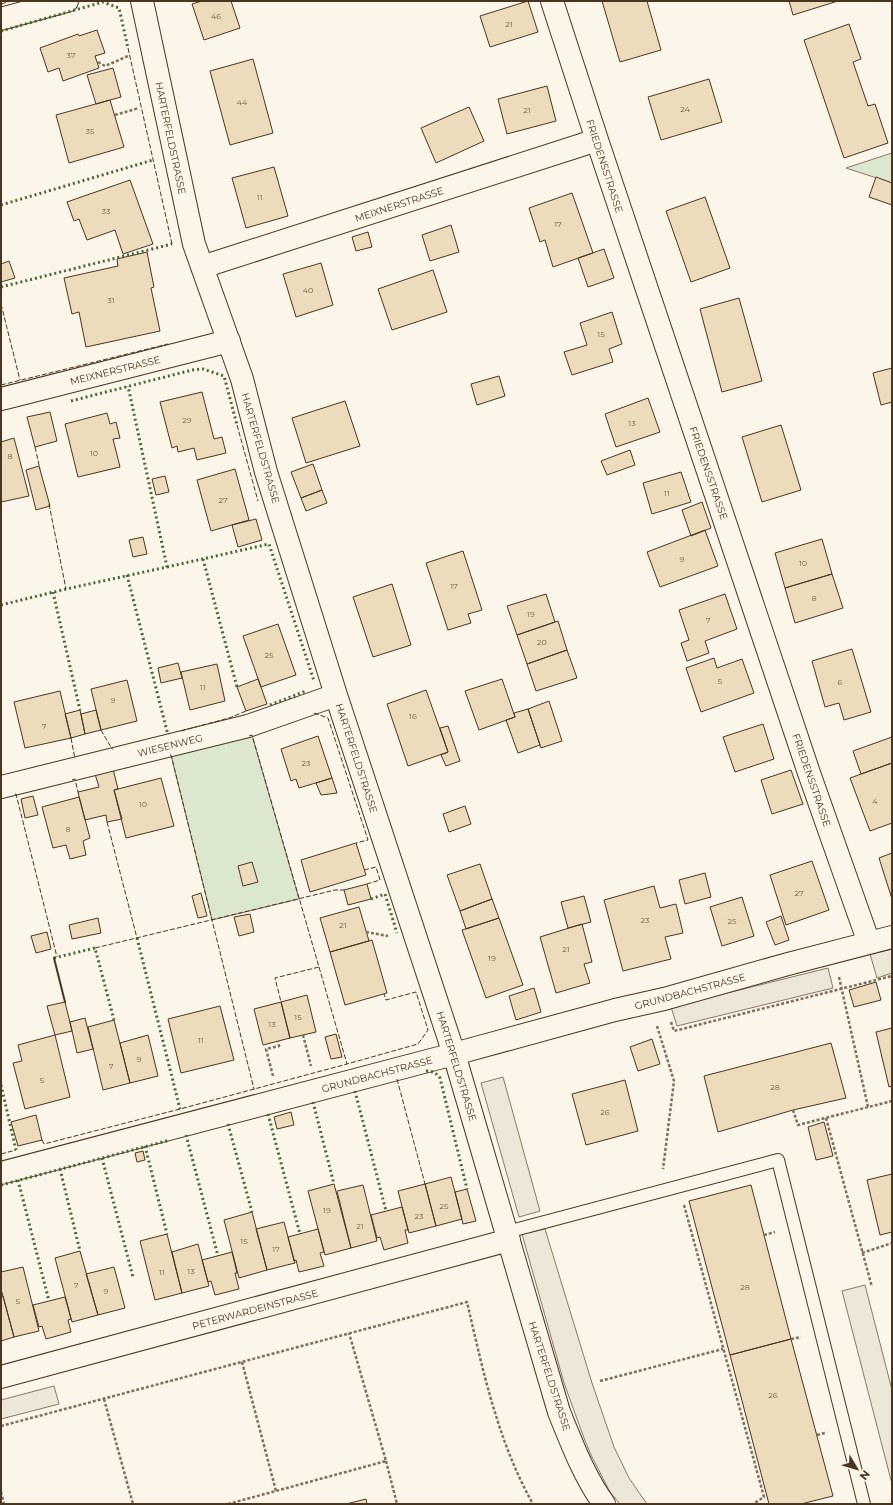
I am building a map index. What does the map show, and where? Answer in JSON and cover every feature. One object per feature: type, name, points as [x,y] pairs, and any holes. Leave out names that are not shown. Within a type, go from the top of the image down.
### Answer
[{"type":"street","points":[[1,19],[67,1]]},
{"type":"street","name":"HARTERFELDSTRASSE","points":[[142,1],[194,244],[242,379],[266,472],[336,695],[454,1054],[559,1412],[592,1487],[604,1504]]},
{"type":"street","name":"FRIEDENSSTRASSE","points":[[552,1],[597,140],[809,773],[869,943]]},
{"type":"street","name":"MEIXNERSTRASSE","points":[[202,267],[597,140]]},
{"type":"street","name":"MEIXNERSTRASSE","points":[[1,399],[229,341]]},
{"type":"street","name":"WIESENWEG","points":[[1,787],[248,726],[336,695]]},
{"type":"street","name":"GRUNDBACHSTRASSE","points":[[1,1173],[657,1001],[788,964],[892,938]]},
{"type":"street","name":"PETERWARDEINSTRASSE","points":[[1,1377],[508,1236]]},
{"type":"lane","points":[[508,1236],[662,1191],[778,1160],[864,1504]]},
{"type":"path","points":[[98,62],[105,66],[130,56],[153,50]]},
{"type":"path","points":[[833,953],[868,1107]]},
{"type":"path","points":[[657,1001],[674,1031],[892,976]]},
{"type":"path","points":[[657,1001],[674,1081],[661,1184],[662,1191]]},
{"type":"path","points":[[303,1035],[318,1090]]},
{"type":"path","points":[[278,1041],[279,1046],[266,1049],[279,1100]]},
{"type":"path","points":[[793,1110],[798,1125],[892,1101]]},
{"type":"path","points":[[826,1118],[872,1286]]},
{"type":"path","points":[[679,1187],[764,1497],[752,1504]]},
{"type":"path","points":[[862,1253],[892,1244]]},
{"type":"path","points":[[1,1426],[467,1302],[482,1366],[509,1455],[533,1504]]},
{"type":"path","points":[[349,1333],[397,1504]]},
{"type":"path","points":[[600,1381],[723,1349]]},
{"type":"path","points":[[242,1362],[276,1491]]},
{"type":"path","points":[[104,1398],[133,1504]]},
{"type":"path","points":[[228,1504],[386,1461]]},
{"type":"path","points":[[1,1492],[4,1504]]},
{"type":"green space","points":[[892,153],[892,183],[846,168]]},
{"type":"green space","points":[[252,735],[299,899],[212,920],[171,755]]},
{"type":"shaded area","points":[[892,949],[892,973],[877,978],[870,954]]},
{"type":"shaded area","points":[[828,968],[833,988],[677,1026],[671,1007]]},
{"type":"shaded area","points":[[503,1077],[540,1211],[519,1217],[481,1083]]},
{"type":"shaded area","points":[[545,1229],[592,1383],[614,1447],[629,1478],[647,1504],[620,1504],[610,1492],[584,1438],[564,1383],[522,1234]]},
{"type":"shaded area","points":[[865,1285],[892,1390],[892,1484],[842,1291]]},
{"type":"shaded area","points":[[54,1386],[59,1404],[1,1419],[1,1400]]},
{"type":"building","points":[[202,1],[231,1],[240,28],[204,40],[192,4]]},
{"type":"building","points":[[528,1],[538,32],[490,47],[480,16]]},
{"type":"building","points":[[602,1],[647,1],[661,50],[620,62]]},
{"type":"building","points":[[789,1],[838,1],[793,15]]},
{"type":"building","points":[[849,24],[861,59],[853,62],[868,106],[875,104],[888,143],[844,158],[804,40]]},
{"type":"building","points":[[97,30],[105,53],[95,56],[99,68],[63,81],[59,68],[48,72],[40,48],[78,34],[79,36]]},
{"type":"building","points":[[253,59],[273,133],[230,145],[210,71]]},
{"type":"building","points":[[113,68],[121,97],[96,104],[87,75]]},
{"type":"building","points":[[709,79],[722,122],[661,140],[648,97]]},
{"type":"building","points":[[547,86],[556,121],[507,134],[498,99]]},
{"type":"building","points":[[110,100],[124,147],[69,163],[56,115]]},
{"type":"building","points":[[469,107],[484,141],[436,163],[421,128]]},
{"type":"building","points":[[274,167],[288,216],[246,228],[232,178]]},
{"type":"building","points":[[876,177],[892,183],[892,205],[869,197]]},
{"type":"building","points":[[130,180],[153,244],[123,254],[115,230],[87,240],[79,219],[74,221],[67,202]]},
{"type":"building","points":[[572,193],[593,253],[553,267],[545,240],[540,242],[529,208]]},
{"type":"building","points":[[705,197],[730,268],[691,282],[666,211]]},
{"type":"building","points":[[451,225],[459,252],[430,261],[422,235]]},
{"type":"building","points":[[368,232],[372,247],[356,251],[352,237]]},
{"type":"building","points":[[604,249],[614,278],[588,287],[578,258]]},
{"type":"building","points":[[147,252],[154,287],[151,288],[160,331],[86,347],[79,312],[72,314],[64,278],[118,266],[117,259]]},
{"type":"building","points":[[9,261],[15,278],[1,282],[1,264]]},
{"type":"building","points":[[321,263],[333,305],[296,317],[283,274]]},
{"type":"building","points":[[433,270],[447,312],[392,330],[378,289]]},
{"type":"building","points":[[739,298],[762,381],[722,392],[700,309]]},
{"type":"building","points":[[612,312],[622,344],[609,349],[613,362],[572,375],[564,352],[587,345],[580,323]]},
{"type":"building","points":[[892,368],[892,402],[881,405],[873,373]]},
{"type":"building","points":[[499,376],[505,396],[477,405],[471,384]]},
{"type":"building","points":[[202,392],[214,439],[222,437],[226,453],[197,460],[194,448],[178,452],[177,446],[172,448],[160,402]]},
{"type":"building","points":[[648,398],[660,432],[616,447],[605,414]]},
{"type":"building","points":[[345,401],[360,446],[306,463],[292,418]]},
{"type":"building","points":[[50,412],[57,441],[35,447],[27,417]]},
{"type":"building","points":[[107,413],[110,424],[116,422],[120,438],[113,439],[120,467],[78,477],[65,424]]},
{"type":"building","points":[[781,425],[801,490],[762,502],[742,437]]},
{"type":"building","points":[[14,438],[29,496],[1,502],[1,442]]},
{"type":"building","points":[[630,450],[635,465],[607,475],[601,461]]},
{"type":"building","points":[[313,464],[322,490],[301,498],[291,472]]},
{"type":"building","points":[[39,466],[50,506],[36,510],[26,470]]},
{"type":"building","points":[[235,469],[249,520],[211,531],[197,480]]},
{"type":"building","points":[[681,472],[691,502],[652,514],[643,483]]},
{"type":"building","points":[[165,476],[169,492],[156,495],[152,479]]},
{"type":"building","points":[[322,490],[327,503],[306,511],[301,498]]},
{"type":"building","points":[[702,502],[711,528],[691,536],[682,510]]},
{"type":"building","points":[[256,519],[262,540],[238,547],[232,525]]},
{"type":"building","points":[[705,530],[718,566],[660,587],[647,552]]},
{"type":"building","points":[[143,537],[147,554],[133,557],[129,540]]},
{"type":"building","points":[[822,539],[832,574],[785,588],[775,553]]},
{"type":"building","points":[[463,551],[482,610],[468,614],[471,623],[448,630],[426,563]]},
{"type":"building","points":[[832,574],[843,608],[795,623],[785,588]]},
{"type":"building","points":[[392,584],[411,645],[373,657],[353,597]]},
{"type":"building","points":[[546,594],[555,622],[517,635],[507,606]]},
{"type":"building","points":[[725,594],[737,629],[705,641],[709,653],[687,661],[681,643],[689,640],[679,610]]},
{"type":"building","points":[[558,621],[567,650],[527,664],[517,635]]},
{"type":"building","points":[[278,624],[296,675],[261,687],[243,636]]},
{"type":"building","points":[[852,649],[871,712],[844,720],[839,703],[825,707],[812,661]]},
{"type":"building","points":[[567,650],[577,678],[536,691],[527,664]]},
{"type":"building","points":[[714,658],[717,668],[742,659],[754,693],[701,712],[686,668]]},
{"type":"building","points":[[178,663],[182,678],[161,683],[158,668]]},
{"type":"building","points":[[217,664],[225,701],[190,710],[181,672]]},
{"type":"building","points":[[258,679],[267,704],[246,711],[237,687]]},
{"type":"building","points":[[502,679],[515,717],[479,730],[465,691]]},
{"type":"building","points":[[127,680],[137,721],[101,730],[91,689]]},
{"type":"building","points":[[426,690],[448,752],[408,766],[387,704]]},
{"type":"building","points":[[60,691],[71,738],[25,748],[14,702]]},
{"type":"building","points":[[549,701],[562,741],[541,748],[528,709]]},
{"type":"building","points":[[528,709],[540,745],[518,753],[506,720],[515,717],[514,713]]},
{"type":"building","points":[[80,710],[85,734],[71,738],[65,714]]},
{"type":"building","points":[[96,710],[101,730],[85,734],[81,714]]},
{"type":"building","points":[[763,724],[774,759],[735,772],[723,737]]},
{"type":"building","points":[[448,726],[460,761],[446,766],[441,755],[448,752],[440,728]]},
{"type":"building","points":[[318,736],[332,778],[299,788],[296,779],[291,781],[281,749]]},
{"type":"building","points":[[892,737],[892,763],[861,774],[853,751]]},
{"type":"building","points":[[892,763],[892,823],[870,831],[850,778]]},
{"type":"building","points":[[113,769],[118,789],[114,790],[122,819],[107,822],[106,815],[85,820],[78,792],[99,787],[95,774]]},
{"type":"building","points":[[791,770],[803,804],[772,814],[761,780]]},
{"type":"building","points":[[161,778],[174,826],[126,838],[114,790]]},
{"type":"building","points":[[332,778],[337,793],[321,795],[316,783]]},
{"type":"building","points":[[33,796],[38,815],[25,818],[21,799]]},
{"type":"building","points":[[79,797],[90,838],[83,841],[86,855],[70,859],[66,845],[53,848],[42,807]]},
{"type":"building","points":[[465,806],[471,824],[449,832],[443,814]]},
{"type":"building","points":[[356,843],[366,875],[310,892],[301,860]]},
{"type":"building","points":[[892,853],[892,899],[879,858]]},
{"type":"building","points":[[812,861],[829,910],[786,925],[770,875]]},
{"type":"building","points":[[252,862],[258,882],[243,886],[238,866]]},
{"type":"building","points":[[480,864],[492,899],[460,911],[447,875]]},
{"type":"building","points":[[705,873],[711,897],[685,904],[679,880]]},
{"type":"building","points":[[367,884],[371,899],[348,905],[344,890]]},
{"type":"building","points":[[654,886],[660,908],[676,904],[683,933],[665,937],[671,959],[623,971],[604,900]]},
{"type":"building","points":[[201,893],[207,916],[198,918],[192,896]]},
{"type":"building","points":[[584,896],[591,922],[568,928],[561,902]]},
{"type":"building","points":[[742,897],[754,936],[722,946],[710,907]]},
{"type":"building","points":[[492,899],[499,918],[466,929],[460,911]]},
{"type":"building","points":[[359,907],[369,941],[330,952],[320,918]]},
{"type":"building","points":[[250,914],[254,932],[239,936],[234,917]]},
{"type":"building","points":[[781,916],[789,940],[775,945],[766,922]]},
{"type":"building","points":[[98,918],[101,933],[72,939],[69,925]]},
{"type":"building","points":[[499,918],[523,985],[486,998],[462,930]]},
{"type":"building","points":[[582,924],[592,962],[584,964],[590,983],[556,993],[540,937]]},
{"type":"building","points":[[47,932],[51,949],[36,953],[31,936]]},
{"type":"building","points":[[372,940],[387,993],[345,1005],[330,952]]},
{"type":"building","points":[[876,982],[881,1000],[854,1007],[849,990]]},
{"type":"building","points":[[534,988],[541,1012],[516,1020],[509,996]]},
{"type":"building","points":[[307,995],[316,1032],[290,1038],[281,1002]]},
{"type":"building","points":[[65,1002],[72,1031],[55,1035],[47,1006]]},
{"type":"building","points":[[281,1002],[290,1038],[263,1045],[254,1009]]},
{"type":"building","points":[[220,1006],[234,1060],[181,1073],[168,1019]]},
{"type":"building","points":[[85,1018],[93,1049],[77,1053],[70,1022]]},
{"type":"building","points":[[114,1020],[130,1083],[103,1090],[88,1027]]},
{"type":"building","points":[[892,1028],[892,1086],[889,1087],[876,1032]]},
{"type":"building","points":[[336,1034],[342,1057],[331,1059],[325,1037]]},
{"type":"building","points":[[55,1035],[70,1097],[25,1109],[13,1063],[22,1061],[18,1045]]},
{"type":"building","points":[[148,1035],[158,1076],[130,1083],[120,1043]]},
{"type":"building","points":[[652,1039],[660,1064],[638,1071],[630,1047]]},
{"type":"building","points":[[831,1043],[846,1098],[793,1110],[718,1132],[704,1076]]},
{"type":"building","points":[[625,1080],[638,1131],[586,1145],[572,1094]]},
{"type":"building","points":[[291,1112],[294,1125],[277,1129],[274,1117]]},
{"type":"building","points":[[36,1115],[42,1140],[18,1146],[11,1122]]},
{"type":"building","points":[[824,1122],[833,1156],[816,1160],[808,1127]]},
{"type":"building","points":[[143,1151],[145,1160],[137,1162],[135,1153]]},
{"type":"building","points":[[892,1174],[892,1232],[880,1235],[867,1180]]},
{"type":"building","points":[[451,1177],[462,1219],[436,1226],[425,1184]]},
{"type":"building","points":[[334,1184],[351,1248],[325,1255],[308,1191]]},
{"type":"building","points":[[425,1184],[436,1226],[409,1233],[398,1191]]},
{"type":"building","points":[[363,1185],[377,1241],[351,1248],[337,1191]]},
{"type":"building","points":[[751,1185],[791,1339],[730,1355],[689,1201]]},
{"type":"building","points":[[467,1189],[476,1221],[463,1224],[455,1192]]},
{"type":"building","points":[[402,1207],[408,1230],[405,1230],[408,1243],[384,1250],[380,1237],[377,1238],[371,1215]]},
{"type":"building","points":[[252,1212],[267,1270],[239,1278],[224,1220]]},
{"type":"building","points":[[284,1222],[295,1263],[267,1270],[256,1229]]},
{"type":"building","points":[[318,1229],[324,1252],[320,1253],[324,1266],[299,1272],[296,1260],[294,1261],[288,1237]]},
{"type":"building","points":[[167,1234],[182,1293],[155,1300],[140,1241]]},
{"type":"building","points":[[198,1244],[209,1286],[182,1293],[172,1252]]},
{"type":"building","points":[[80,1251],[98,1315],[72,1322],[55,1258]]},
{"type":"building","points":[[232,1252],[239,1289],[215,1295],[211,1281],[208,1282],[202,1260]]},
{"type":"building","points":[[23,1267],[39,1331],[14,1337],[1,1289],[1,1272]]},
{"type":"building","points":[[114,1267],[125,1308],[98,1315],[86,1274]]},
{"type":"building","points":[[3,1296],[14,1337],[1,1341],[1,1297]]},
{"type":"building","points":[[65,1297],[71,1319],[68,1320],[71,1332],[46,1339],[42,1326],[39,1327],[33,1305]]},
{"type":"building","points":[[791,1339],[833,1496],[801,1504],[769,1504],[730,1355]]},
{"type":"building","points":[[366,1499],[367,1504],[346,1504]]},
{"type":"hedge","points":[[1,31],[103,2],[119,8],[128,48]]},
{"type":"hedge","points":[[1,205],[153,160]]},
{"type":"hedge","points":[[1,287],[172,244]]},
{"type":"hedge","points":[[71,401],[192,370],[203,369],[224,376],[237,425]]},
{"type":"hedge","points":[[1,605],[167,567],[128,386]]},
{"type":"hedge","points":[[167,567],[269,544],[314,681]]},
{"type":"hedge","points":[[203,559],[237,687]]},
{"type":"hedge","points":[[127,575],[168,735]]},
{"type":"hedge","points":[[53,592],[80,710]]},
{"type":"hedge","points":[[270,705],[306,691]]},
{"type":"hedge","points":[[371,899],[385,894],[397,933]]},
{"type":"hedge","points":[[137,938],[180,1109]]},
{"type":"hedge","points":[[54,958],[95,948],[114,1020]]},
{"type":"hedge","points":[[426,1071],[431,1071],[440,1078],[467,1189]]},
{"type":"hedge","points":[[1,1085],[16,1150]]},
{"type":"hedge","points":[[355,1091],[386,1211]]},
{"type":"hedge","points":[[313,1102],[334,1184]]},
{"type":"hedge","points":[[268,1114],[300,1234]]},
{"type":"hedge","points":[[228,1124],[252,1212]]},
{"type":"hedge","points":[[186,1135],[218,1256]]},
{"type":"hedge","points":[[1,1185],[170,1140]]},
{"type":"hedge","points":[[145,1146],[167,1234]]},
{"type":"hedge","points":[[102,1158],[133,1277]]},
{"type":"hedge","points":[[60,1169],[80,1251]]},
{"type":"hedge","points":[[18,1180],[49,1301]]},
{"type":"fence","points":[[1,4],[11,1]]},
{"type":"fence","points":[[128,48],[172,244]]},
{"type":"fence","points":[[1,304],[20,380]]},
{"type":"fence","points":[[1,385],[168,344]]},
{"type":"fence","points":[[237,425],[258,501]]},
{"type":"fence","points":[[35,447],[40,469]]},
{"type":"fence","points":[[49,504],[66,589]]},
{"type":"fence","points":[[181,731],[229,718],[246,711]]},
{"type":"fence","points":[[314,713],[328,718],[368,840],[356,843]]},
{"type":"fence","points":[[101,730],[113,749]]},
{"type":"fence","points":[[249,736],[252,735],[319,967],[275,978],[281,1002]]},
{"type":"fence","points":[[71,738],[75,759]]},
{"type":"fence","points":[[170,755],[254,1089]]},
{"type":"fence","points":[[72,780],[75,779],[78,792]]},
{"type":"fence","points":[[15,794],[57,957]]},
{"type":"fence","points":[[107,822],[137,938]]},
{"type":"fence","points":[[364,870],[376,867],[380,880],[367,884]]},
{"type":"fence","points":[[95,948],[335,890],[344,890]]},
{"type":"fence","points":[[319,967],[347,1064],[418,1044],[428,1030],[416,992],[386,1000],[384,994]]},
{"type":"fence","points":[[42,1140],[44,1144],[347,1064]]},
{"type":"fence","points":[[397,1079],[425,1184]]},
{"type":"fence","points":[[1,1154],[16,1150]]},
{"type":"wall","points":[[54,958],[65,1002]]}]
